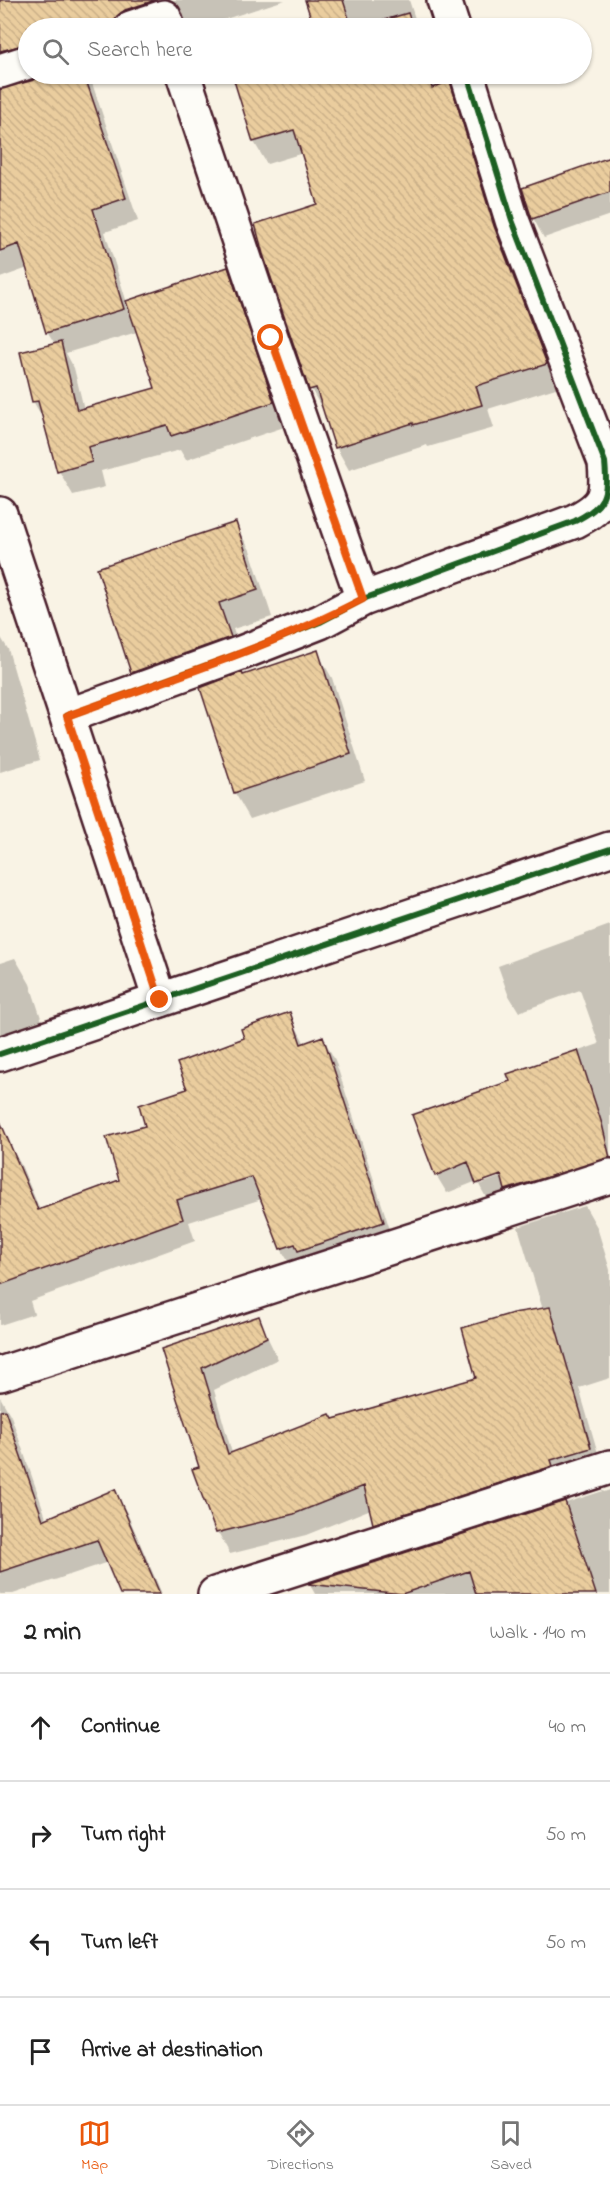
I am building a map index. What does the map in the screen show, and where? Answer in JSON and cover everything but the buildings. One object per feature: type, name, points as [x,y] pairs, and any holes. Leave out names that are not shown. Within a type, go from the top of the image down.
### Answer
[{"type":"street","points":[[444,0],[450,18]]},
{"type":"street","points":[[0,71],[18,65]]},
{"type":"street","points":[[186,84],[271,338],[363,599]]},
{"type":"street","points":[[67,716],[320,622],[363,599],[575,521],[595,511],[607,488],[605,462],[512,220],[470,84]]},
{"type":"street","points":[[0,514],[160,1000]]},
{"type":"street","points":[[0,1054],[610,849]]},
{"type":"street","points":[[0,1374],[610,1176]]},
{"type":"street","points":[[215,1594],[260,1587],[610,1467]]},
{"type":"cycle path","points":[[67,716],[241,653],[320,622],[363,599],[575,521],[593,510],[603,498],[606,483],[605,462],[512,220],[470,84]]},
{"type":"cycle path","points":[[0,1054],[610,849]]},
{"type":"route","points":[[160,1000],[67,716],[320,622],[363,599],[271,338]]}]
